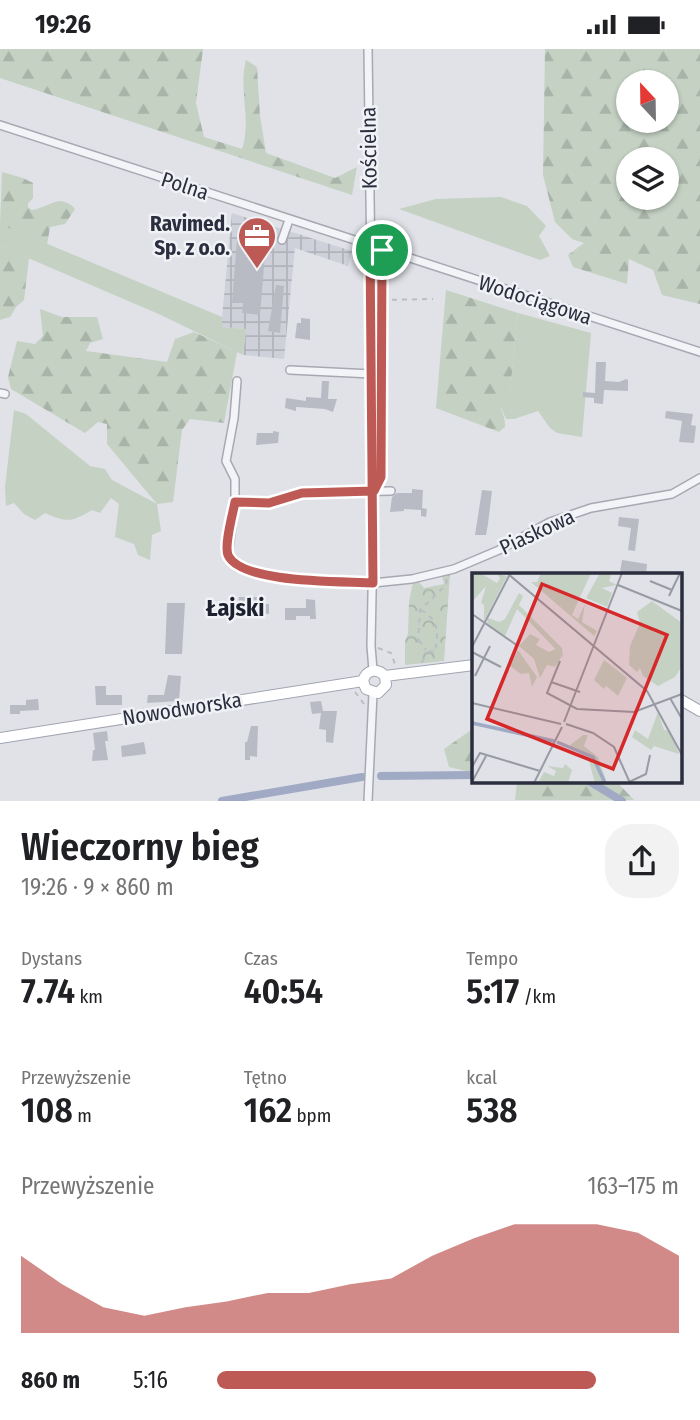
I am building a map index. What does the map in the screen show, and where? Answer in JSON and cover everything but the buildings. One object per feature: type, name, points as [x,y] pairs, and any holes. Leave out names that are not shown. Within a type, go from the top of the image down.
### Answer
[{"type":"main road","points":[[385,676],[472,665]]},
{"type":"main road","points":[[373,670],[380,671],[385,676],[386,685],[383,690],[373,693],[366,689],[363,681],[366,674],[373,670]]},
{"type":"main road","name":"Nowodworska","points":[[0,738],[363,681]]},
{"type":"main road","points":[[682,701],[700,711]]},
{"type":"street","name":"Kościelna","points":[[368,49],[374,491],[371,646],[373,670]]},
{"type":"street","name":"Polna","points":[[0,125],[370,247]]},
{"type":"street","points":[[282,240],[289,220]]},
{"type":"street","name":"Wodociągowa","points":[[370,247],[700,352]]},
{"type":"street","points":[[290,370],[372,374]]},
{"type":"street","points":[[237,381],[226,461],[235,479],[235,502],[227,545],[228,555],[243,568],[258,574],[294,579],[373,583]]},
{"type":"street","name":"Piaskowa","points":[[373,583],[412,579],[447,571],[499,550],[550,522],[591,508],[672,493],[700,478]]},
{"type":"street","points":[[235,502],[269,503],[302,493],[391,491]]},
{"type":"street","points":[[368,800],[373,693]]},
{"type":"path","points":[[381,424],[382,250]]},
{"type":"path","points":[[381,300],[433,299]]},
{"type":"path","points":[[418,643],[420,610],[446,585],[447,571]]},
{"type":"path","points":[[420,610],[433,618],[438,629],[435,652],[426,651]]},
{"type":"path","points":[[419,639],[426,651],[421,666]]},
{"type":"shaded area","points":[[232,213],[352,251],[348,266],[295,248],[284,359],[243,355],[246,329],[221,327]]},
{"type":"green space","points":[[0,49],[203,49],[196,103],[204,137],[242,149],[246,127],[243,82],[246,60],[257,67],[260,116],[266,153],[335,178],[357,167],[352,195],[0,78]]},
{"type":"green space","points":[[545,49],[700,49],[700,304],[662,295],[653,270],[629,259],[627,284],[573,267],[568,255],[584,243],[572,239],[555,222],[543,175]]},
{"type":"green space","points":[[2,172],[33,183],[33,198],[28,203],[32,210],[59,201],[70,204],[75,209],[65,224],[50,227],[47,245],[0,224]]},
{"type":"green space","points":[[501,197],[527,206],[546,226],[539,236],[550,256],[540,260],[399,209],[436,199]]},
{"type":"green space","points":[[0,224],[222,317],[222,327],[246,329],[243,355],[161,315],[0,246]]},
{"type":"green space","points":[[0,246],[29,258],[24,300],[10,317],[0,320]]},
{"type":"green space","points":[[446,290],[518,313],[510,392],[501,405],[505,427],[499,432],[436,408]]},
{"type":"green space","points":[[40,309],[62,317],[97,317],[103,339],[90,343],[86,351],[167,362],[175,339],[194,332],[237,352],[224,423],[190,419],[182,430],[173,502],[157,504],[107,444],[107,424],[98,422],[85,433],[11,389],[8,377],[17,341],[35,344],[43,336]]},
{"type":"green space","points":[[518,313],[591,333],[582,437],[557,433],[538,411],[506,419],[500,405],[502,398],[510,391]]},
{"type":"green space","points":[[14,410],[26,414],[90,466],[105,469],[112,480],[157,504],[161,531],[152,535],[150,560],[138,555],[134,544],[115,537],[119,504],[111,498],[100,513],[92,510],[69,520],[45,513],[35,520],[24,514],[14,503],[6,506],[5,487]]},
{"type":"green space","points":[[450,574],[444,661],[405,665],[405,641],[413,582],[418,581],[424,588],[444,584],[442,576]]},
{"type":"green space","points":[[472,729],[472,773],[449,767],[444,749]]},
{"type":"green space","points":[[517,783],[618,783],[634,800],[515,800]]},
{"type":"waterway","points":[[381,776],[472,775]]},
{"type":"waterway","points":[[222,801],[362,777]]},
{"type":"waterway","points":[[592,783],[622,801]]},
{"type":"place","name":"Ravimed. Sp. z o.o.","points":[[257,270]]},
{"type":"district","name":"Łajski","points":[[235,608]]},
{"type":"route","points":[[382,250],[370,247],[374,491],[373,583],[294,579],[252,572],[234,562],[228,555],[227,545],[235,502],[269,503],[302,493],[374,491],[377,488],[381,477],[382,250]]}]
